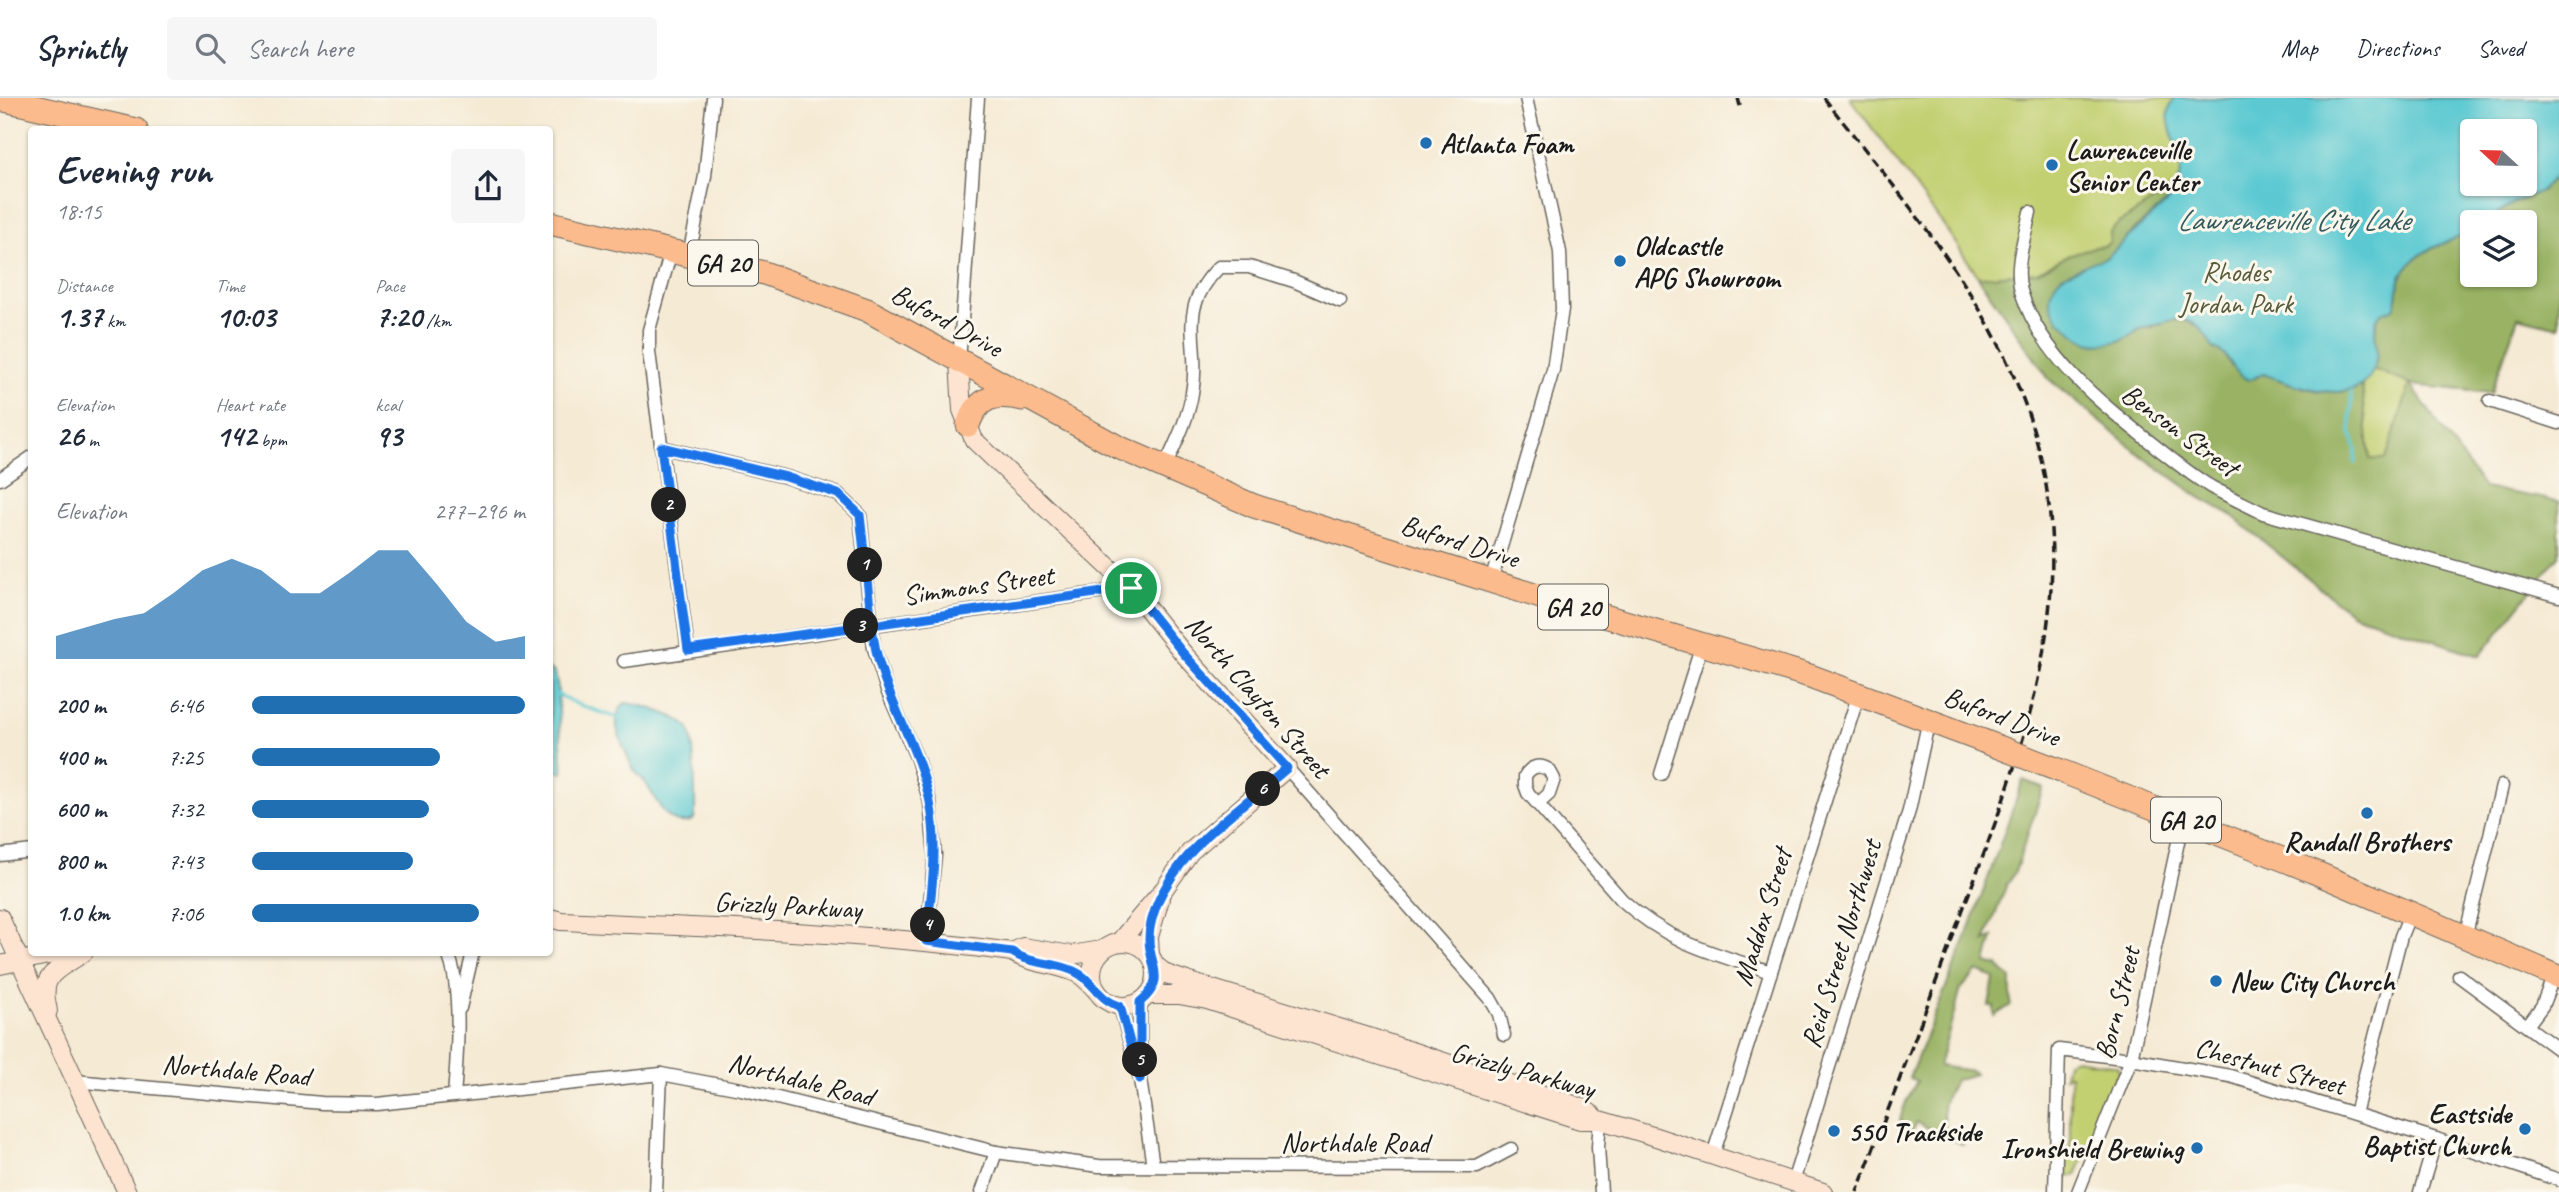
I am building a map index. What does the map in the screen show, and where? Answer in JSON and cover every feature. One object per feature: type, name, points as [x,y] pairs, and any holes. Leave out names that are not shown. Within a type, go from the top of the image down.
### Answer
[{"type":"highway","points":[[0,99],[119,126]]},
{"type":"highway","name":"Buford Drive","points":[[553,224],[764,273],[867,310],[959,362],[1164,469],[1294,520],[1859,693],[2312,871],[2556,976]]},
{"type":"highway","points":[[968,425],[973,411],[988,399],[1004,395],[1037,403]]},
{"type":"street","points":[[688,650],[649,352],[649,330],[680,253],[705,176],[713,98]]},
{"type":"street","points":[[959,362],[978,98]]},
{"type":"street","points":[[1491,581],[1553,370],[1562,320],[1560,252],[1525,98]]},
{"type":"street","name":"Benson Street","points":[[2030,212],[2021,258],[2020,280],[2021,290],[2033,318],[2062,361],[2092,394],[2189,472],[2263,513],[2559,596]]},
{"type":"street","points":[[1164,469],[1179,437],[1193,392],[1192,309],[1203,284],[1219,268],[1249,267],[1294,281],[1340,301]]},
{"type":"street","name":"North Clayton Street","points":[[959,362],[962,410],[974,440],[1131,588],[1183,653],[1490,998],[1499,1014],[1504,1035]]},
{"type":"street","points":[[2490,401],[2559,423]]},
{"type":"street","points":[[661,447],[786,477],[838,494],[860,515],[874,648],[887,690],[917,760],[930,802],[935,855],[926,941]]},
{"type":"street","points":[[0,479],[28,460]]},
{"type":"street","name":"Simmons Street","points":[[624,661],[1131,588]]},
{"type":"street","points":[[1661,774],[1702,644]]},
{"type":"street","name":"Maddox Street","points":[[1713,1155],[1859,693]]},
{"type":"street","name":"Reid Street Northwest","points":[[1793,1182],[1909,811],[1930,719]]},
{"type":"street","points":[[1144,999],[1120,1006],[1101,997],[1092,979],[1095,958],[1102,950],[1120,941],[1164,889],[1190,852],[1287,768]]},
{"type":"street","points":[[2465,937],[2502,786]]},
{"type":"street","points":[[1538,804],[1622,900],[1650,924],[1680,941],[1771,972]]},
{"type":"street","name":"Born Street","points":[[2078,1192],[2131,1059],[2183,819]]},
{"type":"street","points":[[0,855],[28,852]]},
{"type":"street","points":[[1140,1079],[1144,999],[1156,976],[1149,937],[1164,889]]},
{"type":"street","points":[[2356,1114],[2401,936],[2410,914]]},
{"type":"street","points":[[0,918],[127,1192]]},
{"type":"street","name":"Grizzly Parkway","points":[[553,921],[787,930],[926,941],[1012,952],[1023,960],[1081,975],[1095,989]]},
{"type":"street","points":[[1120,941],[1137,944],[1153,960]]},
{"type":"street","name":"Grizzly Parkway","points":[[1012,952],[1023,947],[1071,956],[1102,950]]},
{"type":"street","points":[[0,965],[41,956]]},
{"type":"street","points":[[48,1025],[45,991],[50,978],[59,967],[77,956]]},
{"type":"street","points":[[449,956],[458,1016],[454,1096]]},
{"type":"street","points":[[458,1016],[471,956]]},
{"type":"street","name":"Grizzly Parkway","points":[[1153,960],[1166,974],[1583,1108],[1600,1120]]},
{"type":"street","points":[[2459,976],[2559,1050]]},
{"type":"street","points":[[2527,1026],[2542,1006],[2556,976]]},
{"type":"street","name":"Grizzly Parkway","points":[[1144,999],[1179,995],[1208,1000],[1580,1120],[1600,1120]]},
{"type":"street","points":[[1120,1006],[1140,1079],[1153,1166]]},
{"type":"street","name":"Chestnut Street","points":[[2055,1192],[2059,1050],[2230,1076],[2436,1139],[2559,1181]]},
{"type":"street","points":[[656,1192],[661,1074]]},
{"type":"street","name":"Northdale Road","points":[[74,1081],[322,1103],[403,1103],[661,1074],[741,1089],[996,1152],[1099,1166],[1477,1167],[1511,1149]]},
{"type":"street","points":[[1601,1192],[1598,1147],[1600,1120],[1823,1192]]},
{"type":"street","points":[[2420,1192],[2436,1139]]},
{"type":"street","points":[[982,1192],[996,1152]]},
{"type":"green space","name":"Rhodes Jordan Park","points":[[1850,98],[2559,98],[2559,327],[2518,317],[2491,393],[2410,384],[2387,459],[2319,459],[2201,498],[2142,456],[2049,379],[1941,222]]},
{"type":"green space","points":[[2559,173],[2559,327],[2518,317],[2491,393],[2411,385],[2484,488],[2559,501],[2559,555],[2480,656],[2351,613],[2230,514],[2201,498],[2142,456],[2049,379],[1978,277],[2037,272],[2071,254],[2105,246],[2110,242],[2110,231],[2119,223],[2171,189],[2169,200],[2136,228],[2116,250],[2105,258],[2066,274],[2059,321],[2095,344],[2121,341],[2142,328],[2181,319],[2199,326],[2213,348],[2223,352],[2232,367],[2255,378],[2263,374],[2327,392],[2352,390],[2362,385],[2370,459],[2386,459],[2410,384],[2373,369],[2375,332],[2381,312],[2394,308],[2400,281],[2412,262],[2431,249],[2460,236],[2460,287],[2537,287],[2537,210],[2503,210],[2530,196],[2538,196]]},
{"type":"green space","points":[[2023,780],[2043,788],[2015,872],[2007,884],[1985,941],[1993,937],[1986,963],[1998,966],[2011,979],[2011,1005],[1994,1016],[1994,1006],[1989,1006],[1994,978],[1977,971],[1961,989],[1939,1066],[1972,1071],[1975,1074],[1955,1080],[1944,1104],[1946,1129],[1963,1138],[1963,1145],[1916,1122],[1910,1135],[1899,1130],[1903,1110],[1917,1081],[1909,1078],[1970,928]]},
{"type":"green space","points":[[2076,1059],[2117,1066],[2119,1070],[2076,1175],[2066,1178],[2065,1160],[2070,1156],[2070,1075],[2064,1077],[2067,1062]]},
{"type":"water","name":"Lawrenceville City Lake","points":[[2175,98],[2559,98],[2559,173],[2538,192],[2538,119],[2460,119],[2460,196],[2530,196],[2503,210],[2460,210],[2460,236],[2424,252],[2416,259],[2401,277],[2394,308],[2377,319],[2377,352],[2373,372],[2363,384],[2349,391],[2315,390],[2263,374],[2248,380],[2241,376],[2220,351],[2213,348],[2199,327],[2191,322],[2165,322],[2104,344],[2083,340],[2054,313],[2051,293],[2060,278],[2106,258],[2169,200],[2181,169],[2168,115]]},
{"type":"water","points":[[553,671],[557,681],[563,773],[553,770]]},
{"type":"water","points":[[625,703],[669,715],[689,729],[695,771],[693,820],[677,821],[664,813],[633,768],[617,727],[618,714]]},
{"type":"waterway","points":[[2351,392],[2351,432],[2356,449],[2355,463]]},
{"type":"waterway","points":[[557,694],[579,705],[618,718]]},
{"type":"railway","points":[[1738,98],[1740,106]]},
{"type":"railway","points":[[1824,98],[1929,232],[1997,340],[2015,379],[2039,449],[2050,518],[2051,586],[2043,652],[2029,718],[2009,784],[1857,1192]]},
{"type":"place","name":"Atlanta Foam","points":[[1426,143]]},
{"type":"place","name":"Lawrenceville Senior Center","points":[[2052,165]]},
{"type":"place","name":"Oldcastle APG Showroom","points":[[1620,261]]},
{"type":"place","name":"Randall Brothers","points":[[2367,813]]},
{"type":"place","name":"New City Church","points":[[2216,981]]},
{"type":"place","name":"Eastside Baptist Church","points":[[2525,1129]]},
{"type":"place","name":"550 Trackside","points":[[1834,1131]]},
{"type":"place","name":"Ironshield Brewing","points":[[2197,1148]]},
{"type":"route","points":[[1131,588],[872,625],[860,515],[838,494],[786,477],[661,447],[688,650],[872,625],[874,648],[887,690],[917,760],[930,802],[935,855],[926,941],[1012,952],[1023,960],[1081,975],[1101,997],[1120,1006],[1140,1079],[1140,1002],[1154,986],[1155,965],[1150,955],[1149,937],[1164,889],[1190,852],[1287,768],[1183,653],[1131,588]]}]
